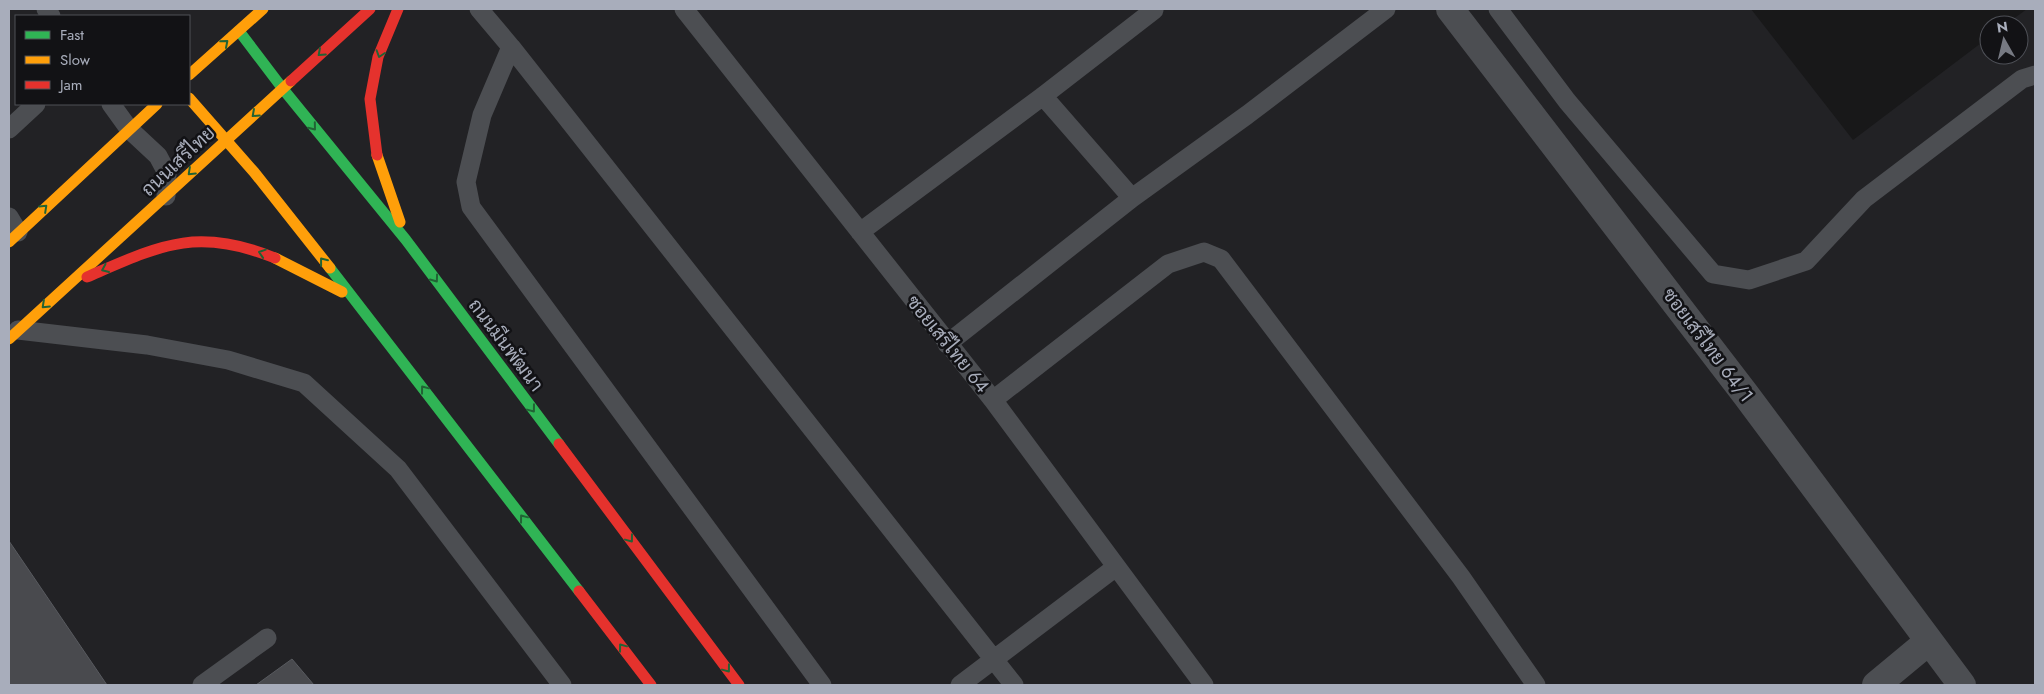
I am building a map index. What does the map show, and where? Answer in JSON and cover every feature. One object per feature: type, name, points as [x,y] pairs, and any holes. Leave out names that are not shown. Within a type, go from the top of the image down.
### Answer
[{"type":"street","points":[[190,74],[263,9]]},
{"type":"street","name":"ถนนเสรีไทย","points":[[13,334],[370,9]]},
{"type":"street","points":[[398,9],[378,57],[370,100],[375,150],[406,240]]},
{"type":"street","name":"ซอยเสรีไทย 64/1","points":[[1450,9],[1746,395],[1962,685]]},
{"type":"street","name":"ถนนมีนพัฒนา","points":[[239,31],[282,89],[406,240],[739,685]]},
{"type":"street","points":[[190,99],[227,139],[352,297],[651,685]]},
{"type":"street","points":[[12,230],[156,105]]},
{"type":"street","points":[[63,288],[143,253],[183,242],[224,243],[263,252],[296,266],[352,297]]},
{"type":"street","points":[[1876,685],[1929,641]]},
{"type":"lane","points":[[479,9],[511,47],[1014,685]]},
{"type":"lane","name":"ซอยเสรีไทย 64","points":[[684,9],[993,400],[1204,685]]},
{"type":"lane","points":[[947,344],[1132,198],[1386,9]]},
{"type":"lane","points":[[1498,9],[1568,101],[1713,274],[1749,280],[1806,261],[1864,199],[2022,79],[2035,75]]},
{"type":"lane","points":[[860,232],[1043,96],[1154,10]]},
{"type":"lane","points":[[511,47],[482,116],[466,182],[471,207],[822,685]]},
{"type":"lane","points":[[1043,96],[1132,198]]},
{"type":"lane","points":[[9,129],[35,105]]},
{"type":"lane","points":[[112,105],[129,129],[158,156],[168,173],[166,196]]},
{"type":"lane","points":[[993,400],[1168,264],[1204,252],[1221,259],[1461,577],[1536,685]]},
{"type":"lane","points":[[13,334],[147,345],[228,360],[304,383],[398,469],[562,685]]},
{"type":"lane","points":[[960,685],[1116,566]]},
{"type":"lane","points":[[202,685],[267,638]]},
{"type":"shaded area","points":[[9,9],[1751,9],[1853,140],[1979,45],[1979,65],[2029,65],[2029,15],[2019,15],[2027,9],[2035,9],[2035,685],[9,685]]},
{"type":"building","points":[[9,541],[107,685],[9,685]]},
{"type":"building","points":[[292,659],[314,685],[256,685]]},
{"type":"traffic: fast","points":[[239,31],[283,89],[406,240],[559,444]]},
{"type":"traffic: fast","points":[[330,268],[579,591]]},
{"type":"traffic: slow","points":[[190,74],[263,9]]},
{"type":"traffic: slow","points":[[9,339],[291,81]]},
{"type":"traffic: slow","points":[[190,99],[254,172],[330,268]]},
{"type":"traffic: slow","points":[[9,242],[156,105]]},
{"type":"traffic: slow","points":[[377,155],[400,222]]},
{"type":"traffic: slow","points":[[275,258],[342,292]]},
{"type":"traffic: jam","points":[[291,81],[370,9]]},
{"type":"traffic: jam","points":[[377,155],[370,99],[378,57],[398,9]]},
{"type":"traffic: jam","points":[[87,277],[136,256],[178,244],[222,243],[247,248],[275,258]]},
{"type":"traffic: jam","points":[[559,444],[739,685]]},
{"type":"traffic: jam","points":[[579,591],[651,685]]}]
